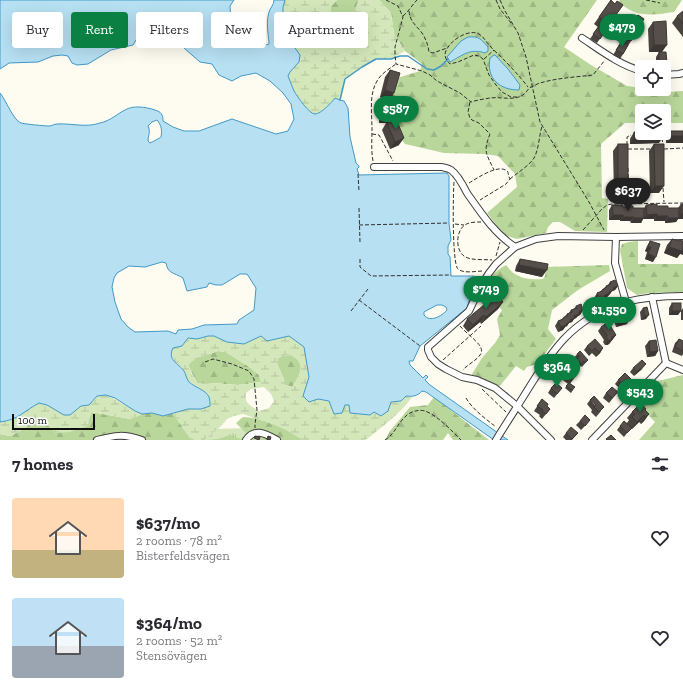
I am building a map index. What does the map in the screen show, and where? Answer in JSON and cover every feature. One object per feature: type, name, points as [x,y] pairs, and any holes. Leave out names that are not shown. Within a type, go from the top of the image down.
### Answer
[{"type":"street","points":[[582,38],[609,56],[635,69]]},
{"type":"street","points":[[671,75],[683,73]]},
{"type":"street","points":[[374,167],[442,167],[451,170],[456,175],[487,221],[502,238],[514,247]]},
{"type":"street","points":[[551,440],[517,406],[495,388],[477,380],[462,377],[446,369],[431,357],[428,347],[469,311],[482,284],[496,264],[514,247],[536,239],[558,236],[609,238],[683,236]]},
{"type":"street","points":[[616,237],[615,263],[626,302]]},
{"type":"street","points":[[496,440],[510,416],[541,370],[564,339],[575,329],[601,312],[626,302],[652,297],[683,296]]},
{"type":"street","points":[[652,297],[666,363]]},
{"type":"street","points":[[666,363],[683,370]]},
{"type":"street","points":[[592,440],[666,363]]},
{"type":"street","points":[[246,440],[249,435],[256,432],[270,436],[277,440]]},
{"type":"street","points":[[97,440],[113,436],[128,436],[142,440]]},
{"type":"path","points":[[386,0],[398,6],[403,17]]},
{"type":"path","points":[[396,64],[395,47],[403,17],[409,12],[412,5],[417,0]]},
{"type":"path","points":[[496,0],[500,9],[518,33],[526,57],[540,122],[589,202],[609,238]]},
{"type":"path","points":[[500,0],[514,27]]},
{"type":"path","points":[[646,0],[660,3]]},
{"type":"path","points":[[409,12],[410,18],[423,34],[429,52],[433,53],[448,48]]},
{"type":"path","points":[[518,97],[511,97],[502,92],[489,75],[484,59],[479,56],[474,55],[450,64],[446,59],[445,53],[454,40],[471,33],[478,34],[485,39],[490,46],[511,66],[528,88]]},
{"type":"path","points":[[484,59],[495,50]]},
{"type":"path","points":[[471,102],[491,98],[515,98],[522,95],[528,88],[539,83],[594,75],[609,56]]},
{"type":"path","points":[[374,167],[372,158],[372,99],[379,77],[396,64]]},
{"type":"path","points":[[396,64],[422,71],[430,75],[437,81],[460,93],[471,102]]},
{"type":"path","points":[[471,102],[468,112],[470,118],[490,134],[486,144],[485,153],[494,170]]},
{"type":"path","points":[[475,204],[506,184],[534,157],[542,126]]},
{"type":"path","points":[[372,134],[379,135],[393,160],[394,167]]},
{"type":"path","points":[[631,135],[627,137],[628,149],[656,149]]},
{"type":"path","points":[[662,140],[663,149],[683,148]]},
{"type":"path","points":[[628,165],[629,204]]},
{"type":"path","points":[[463,186],[497,169],[508,172],[510,179]]},
{"type":"path","points":[[358,174],[358,191]]},
{"type":"path","points":[[456,175],[454,176],[454,249],[457,268],[458,270],[463,271],[487,270]]},
{"type":"path","points":[[663,188],[664,204]]},
{"type":"path","points":[[577,237],[607,205],[683,203]]},
{"type":"path","points":[[359,208],[360,242]]},
{"type":"path","points":[[454,224],[465,225],[474,222],[487,221]]},
{"type":"path","points":[[359,225],[449,223]]},
{"type":"path","points":[[465,225],[459,234],[458,244],[460,253],[468,258],[495,260],[502,238]]},
{"type":"path","points":[[360,259],[360,267],[371,276],[451,275]]},
{"type":"path","points":[[351,310],[368,289]]},
{"type":"path","points":[[359,300],[420,346]]},
{"type":"path","points":[[456,323],[480,346],[482,352],[480,356],[465,368],[462,377]]},
{"type":"path","points":[[438,364],[481,326]]},
{"type":"path","points":[[204,362],[213,359],[232,364],[249,371],[254,379],[257,410],[255,424],[256,432]]},
{"type":"path","points":[[480,387],[510,416]]},
{"type":"path","points":[[466,398],[469,404],[502,431]]},
{"type":"path","points":[[385,440],[392,435],[405,416],[420,410],[435,418],[461,440]]},
{"type":"green space","points":[[285,0],[337,0],[331,6],[331,12],[283,12]]},
{"type":"green space","points":[[337,0],[359,0],[353,12],[331,12],[331,6]]},
{"type":"green space","points":[[359,0],[378,0],[391,13],[394,34],[405,51],[391,59],[376,59],[362,67],[345,79],[340,100],[335,98],[326,108],[315,114],[307,108],[294,91],[288,76],[294,68],[291,48],[368,48],[368,12],[353,12]]},
{"type":"green space","points":[[378,0],[597,0],[564,47],[627,86],[635,87],[635,96],[671,96],[671,92],[683,91],[683,123],[671,123],[671,104],[635,104],[635,123],[625,123],[601,144],[602,198],[608,199],[607,232],[575,231],[560,222],[553,222],[548,227],[546,233],[517,239],[504,235],[487,213],[517,187],[515,174],[498,156],[485,154],[444,153],[405,144],[396,132],[392,119],[390,101],[397,78],[420,71],[422,64],[405,51],[394,34],[391,13]],"holes":[[[488,47],[485,53],[471,52],[450,62],[447,57],[454,50]]]},
{"type":"green space","points":[[620,0],[682,0],[674,12],[642,14],[628,9],[618,2]]},
{"type":"green space","points":[[638,241],[638,264],[683,264],[683,292],[637,295],[627,288],[620,250],[622,244]]},
{"type":"green space","points":[[506,265],[518,276],[532,279],[543,279],[545,276],[546,267],[609,265],[610,271],[578,290],[552,310],[548,329],[556,339],[537,364],[527,367],[524,371],[516,366],[499,387],[485,380],[473,378],[472,374],[482,358],[500,335],[497,319],[502,310],[484,292],[487,283],[492,276]]},
{"type":"green space","points":[[214,336],[227,342],[244,344],[261,336],[267,341],[289,336],[304,347],[309,377],[303,396],[349,405],[374,412],[388,411],[391,402],[401,401],[406,396],[412,397],[391,420],[364,440],[303,440],[283,428],[243,414],[227,419],[204,440],[195,440],[189,437],[172,413],[188,409],[201,409],[199,388],[189,381],[182,369],[172,358],[171,352],[173,348],[182,346],[188,338],[197,339]],"holes":[[[218,351],[226,352],[251,368],[259,375],[261,382],[238,385],[197,383],[188,365],[197,357]],[[291,355],[296,358],[301,366],[299,374],[292,387],[285,385],[285,381],[278,366],[278,358]],[[264,387],[271,394],[274,401],[269,408],[259,411],[247,402],[246,393],[251,389]]]},
{"type":"green space","points":[[218,351],[226,352],[251,368],[259,375],[261,382],[238,385],[197,383],[188,365],[197,357]]},
{"type":"green space","points":[[291,355],[296,358],[301,366],[301,370],[293,387],[285,385],[285,381],[278,366],[278,358]]},
{"type":"green space","points":[[683,375],[683,440],[639,440],[655,422],[636,403],[658,381]]},
{"type":"green space","points":[[106,395],[142,414],[131,419],[92,412],[88,426],[70,432],[56,433],[44,421],[36,419],[24,429],[10,436],[0,434],[0,422],[9,421],[39,403],[47,405],[64,415],[70,415],[81,406],[89,405],[97,396]]},
{"type":"green space","points":[[434,397],[489,440],[453,440],[448,433],[443,440],[385,440],[390,431],[410,407],[428,405]]},
{"type":"green space","points":[[91,412],[131,419],[142,414],[152,413],[163,416],[172,413],[189,437],[195,440],[0,440],[0,434],[10,436],[24,429],[36,419],[44,421],[56,433],[89,419]]},
{"type":"green space","points":[[243,417],[259,419],[274,424],[303,440],[207,440],[218,439],[230,435],[241,439],[246,433],[236,423]]},
{"type":"green space","points":[[249,428],[282,440],[89,440],[107,432]]},
{"type":"water","points":[[0,0],[234,0],[230,6],[230,12],[211,12],[211,48],[266,48],[266,45],[269,44],[269,12],[274,0],[285,0],[283,12],[274,12],[274,48],[295,48],[300,55],[299,62],[288,76],[294,91],[312,113],[315,114],[323,110],[335,98],[344,101],[348,108],[350,137],[356,163],[359,166],[357,169],[359,175],[447,173],[449,176],[449,223],[451,240],[448,246],[448,254],[450,257],[451,276],[474,276],[475,281],[467,308],[420,346],[413,361],[409,361],[410,365],[423,378],[426,375],[428,377],[425,380],[430,385],[508,440],[494,440],[426,392],[422,391],[415,396],[406,396],[401,401],[391,402],[388,411],[381,416],[374,412],[370,415],[350,413],[349,405],[345,405],[342,413],[334,414],[329,401],[318,399],[309,402],[303,396],[309,377],[304,347],[289,336],[267,341],[261,336],[244,344],[227,342],[214,336],[197,339],[188,338],[182,346],[173,348],[171,356],[184,371],[189,382],[205,392],[209,397],[210,406],[201,409],[188,409],[163,416],[152,413],[142,414],[115,398],[106,395],[97,396],[89,405],[81,406],[70,415],[64,415],[47,405],[39,403],[12,419],[0,422],[0,93],[12,114],[18,121],[21,123],[49,126],[56,124],[95,124],[107,121],[128,108],[136,107],[148,108],[159,112],[162,115],[163,121],[184,131],[199,131],[232,119],[276,134],[288,131],[294,119],[291,104],[283,93],[270,81],[256,73],[241,76],[232,81],[219,75],[212,64],[200,62],[185,49],[203,48],[203,12],[136,12],[136,40],[133,45],[128,46],[128,12],[71,12],[71,48],[120,48],[111,50],[88,64],[77,65],[72,63],[68,56],[62,55],[53,56],[38,62],[9,63],[0,69]],"holes":[[[157,120],[160,124],[162,133],[161,137],[150,143],[148,141],[148,126]],[[162,262],[166,263],[170,271],[183,278],[187,291],[207,287],[209,283],[222,285],[240,274],[247,274],[256,288],[254,310],[239,320],[237,324],[204,325],[192,329],[178,330],[176,334],[168,331],[135,332],[121,319],[112,287],[114,278],[117,273],[129,266],[145,267]],[[437,305],[442,305],[446,307],[447,310],[433,319],[424,315],[424,312]]]},
{"type":"water","points":[[468,37],[480,39],[488,47],[488,51],[485,53],[475,51],[471,52],[450,62],[447,57],[461,41]]},
{"type":"water","points":[[494,55],[508,69],[520,85],[519,90],[506,88],[496,82],[492,77],[489,65],[490,58]]},
{"type":"building","points":[[611,0],[615,4],[617,1],[623,5],[608,26],[604,23],[605,21],[599,17]]},
{"type":"building","points":[[683,11],[683,24],[677,16]]},
{"type":"building","points":[[631,15],[636,18],[638,15],[644,19],[631,41],[626,38],[627,36],[621,33]]},
{"type":"building","points":[[666,21],[667,45],[654,45],[653,22]]},
{"type":"building","points":[[599,26],[606,30],[600,39],[593,34]]},
{"type":"building","points":[[622,41],[628,45],[623,54],[616,50]]},
{"type":"building","points":[[659,52],[666,52],[667,60],[659,60]]},
{"type":"building","points":[[390,70],[400,73],[394,93],[385,90]]},
{"type":"building","points":[[384,96],[394,96],[394,116],[384,116]]},
{"type":"building","points":[[396,119],[404,138],[395,142],[387,123]]},
{"type":"building","points":[[671,131],[683,131],[683,136],[671,136]]},
{"type":"building","points":[[618,144],[628,144],[628,186],[618,186]]},
{"type":"building","points":[[654,144],[664,144],[664,186],[655,186]]},
{"type":"building","points":[[657,204],[657,206],[668,206],[668,208],[679,208],[679,218],[657,216],[657,214],[647,215],[646,205]]},
{"type":"building","points":[[681,204],[683,204],[683,214],[681,214]]},
{"type":"building","points":[[612,205],[644,208],[644,218],[613,215]]},
{"type":"building","points":[[672,239],[683,241],[682,251],[669,247]]},
{"type":"building","points":[[650,241],[660,244],[656,257],[648,254],[651,247],[648,247]]},
{"type":"building","points":[[520,259],[548,264],[547,270],[519,265]]},
{"type":"building","points":[[615,280],[618,286],[613,288],[614,290],[609,292],[604,296],[605,297],[600,299],[597,293],[611,284],[610,282]]},
{"type":"building","points":[[497,294],[503,302],[486,317],[484,315],[473,325],[467,319]]},
{"type":"building","points":[[672,303],[681,303],[681,311],[672,311]]},
{"type":"building","points":[[581,304],[583,310],[574,316],[575,318],[570,320],[571,321],[566,325],[561,327],[558,321],[572,312],[571,310],[577,308],[576,306]]},
{"type":"building","points":[[647,307],[649,315],[645,316],[643,308]]},
{"type":"building","points":[[628,313],[630,319],[619,323],[617,316]]},
{"type":"building","points":[[608,322],[616,335],[612,337],[612,340],[610,341],[606,337],[607,335],[601,327]]},
{"type":"building","points":[[595,339],[603,348],[599,352],[595,348],[592,351],[587,346]]},
{"type":"building","points":[[679,339],[683,341],[683,351],[675,347]]},
{"type":"building","points":[[656,340],[658,351],[650,352],[649,341]]},
{"type":"building","points":[[580,351],[588,360],[581,364],[577,359],[580,356],[577,354]]},
{"type":"building","points":[[642,360],[646,364],[637,372],[633,368]]},
{"type":"building","points":[[570,368],[577,374],[572,380],[562,373],[564,369],[568,371]]},
{"type":"building","points":[[625,373],[631,379],[624,385],[618,380]]},
{"type":"building","points":[[556,383],[562,388],[557,394],[551,388]]},
{"type":"building","points":[[569,383],[575,387],[572,390],[566,386]]},
{"type":"building","points":[[612,387],[618,392],[612,398],[606,393]]},
{"type":"building","points":[[594,396],[604,407],[599,412],[594,407],[596,405],[590,400]]},
{"type":"building","points":[[542,399],[548,404],[547,406],[550,409],[546,414],[537,406]]},
{"type":"building","points":[[639,405],[642,408],[643,406],[649,414],[645,417],[644,415],[637,422],[632,417],[635,414],[632,412]]},
{"type":"building","points":[[585,415],[590,420],[585,426],[580,421]]},
{"type":"building","points":[[624,421],[632,428],[627,433],[620,426]]},
{"type":"building","points":[[571,427],[578,433],[572,439],[566,433]]},
{"type":"building","points":[[611,435],[616,440],[606,439]]},
{"type":"building","points":[[255,436],[260,437],[259,440],[254,438]]},
{"type":"building","points":[[268,436],[271,437],[270,440],[267,440]]},
{"type":"waterway","points":[[340,100],[345,79],[376,59],[391,59],[400,56],[408,56],[427,69],[434,70],[448,59]]}]
